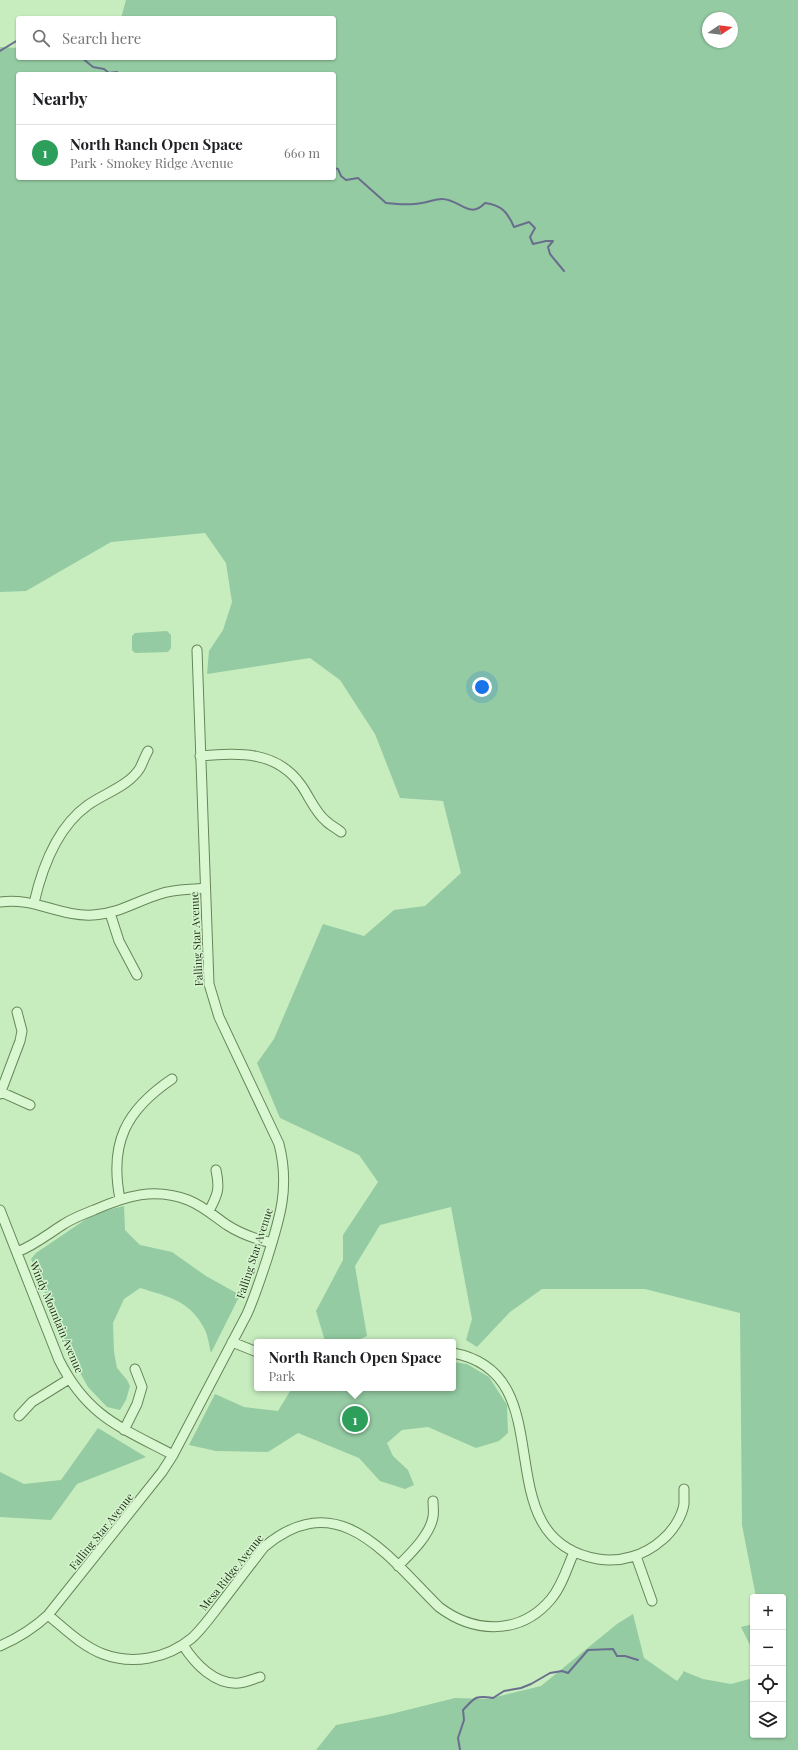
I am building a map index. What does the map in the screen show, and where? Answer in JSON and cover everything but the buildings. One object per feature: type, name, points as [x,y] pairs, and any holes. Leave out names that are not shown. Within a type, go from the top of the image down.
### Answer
[{"type":"street","name":"Falling Star Avenue","points":[[0,1646],[33,1629],[48,1615],[150,1488],[173,1455],[232,1342],[254,1296],[272,1243],[283,1199],[284,1180],[282,1158],[273,1130],[212,998],[208,971],[197,650]]},
{"type":"street","points":[[34,903],[43,870],[66,826],[87,805],[129,780],[140,769],[148,751]]},
{"type":"street","points":[[200,756],[246,754],[262,757],[278,764],[290,773],[300,784],[324,820],[341,832]]},
{"type":"street","points":[[0,902],[10,901],[34,903],[74,914],[92,915],[110,913],[162,893],[205,888]]},
{"type":"street","points":[[110,913],[119,941],[137,975]]},
{"type":"street","points":[[18,1012],[22,1032],[0,1093],[30,1105]]},
{"type":"street","points":[[120,1199],[116,1182],[116,1164],[118,1148],[124,1131],[132,1116],[141,1104],[155,1091],[172,1079]]},
{"type":"street","points":[[208,1211],[217,1195],[219,1185],[216,1170]]},
{"type":"street","points":[[17,1252],[38,1242],[73,1219],[120,1199],[143,1194],[165,1194],[190,1201],[240,1232],[254,1239],[272,1243]]},
{"type":"street","name":"Windy Mountain Avenue","points":[[0,1210],[59,1360],[69,1379],[82,1397],[94,1409],[124,1430],[173,1455]]},
{"type":"street","points":[[232,1342],[254,1351]]},
{"type":"street","points":[[456,1354],[472,1358],[493,1371],[508,1391],[517,1414],[532,1499],[538,1515],[552,1536],[562,1545],[588,1558],[618,1560],[636,1556],[656,1546],[673,1529],[684,1505],[684,1489]]},
{"type":"street","points":[[124,1430],[137,1404],[142,1387],[135,1369]]},
{"type":"street","points":[[18,1416],[32,1402],[69,1379]]},
{"type":"street","points":[[398,1566],[418,1546],[426,1532],[433,1518],[433,1501]]},
{"type":"street","name":"Mesa Ridge Avenue","points":[[48,1615],[89,1647],[115,1658],[131,1660],[148,1659],[165,1654],[183,1645],[200,1630],[264,1547],[276,1537],[294,1528],[320,1523],[348,1528],[371,1541],[439,1607],[451,1616],[473,1625],[496,1627],[523,1620],[543,1607],[558,1589],[574,1552]]},
{"type":"street","points":[[636,1556],[652,1601]]},
{"type":"street","points":[[183,1645],[199,1666],[221,1680],[238,1683],[260,1677]]},
{"type":"green space","points":[[126,0],[798,0],[798,1750],[316,1750],[336,1725],[387,1715],[455,1698],[488,1699],[541,1686],[617,1624],[633,1614],[644,1658],[677,1681],[683,1671],[703,1679],[731,1684],[750,1679],[750,1738],[786,1738],[786,1594],[755,1594],[742,1525],[740,1313],[645,1289],[542,1289],[510,1312],[477,1347],[466,1340],[472,1319],[451,1207],[380,1225],[355,1266],[367,1336],[360,1339],[324,1339],[316,1311],[343,1260],[343,1235],[378,1182],[359,1155],[280,1118],[257,1063],[274,1039],[323,924],[364,936],[394,910],[425,906],[461,873],[443,801],[400,798],[375,734],[340,680],[310,658],[207,674],[209,651],[223,630],[232,602],[226,563],[205,533],[111,542],[26,591],[0,592],[0,47],[16,48],[16,60],[336,60],[336,16],[122,16]]},
{"type":"green space","points":[[167,631],[171,635],[171,648],[168,652],[135,653],[132,650],[132,636],[135,633]]},
{"type":"green space","points":[[124,1206],[125,1230],[140,1245],[172,1252],[206,1276],[240,1295],[211,1353],[204,1328],[192,1311],[185,1305],[169,1297],[140,1288],[124,1299],[113,1323],[114,1352],[117,1368],[130,1386],[126,1400],[120,1410],[107,1407],[88,1387],[73,1360],[31,1259],[36,1253],[95,1213]]},
{"type":"green space","points":[[456,1362],[467,1364],[489,1377],[507,1405],[508,1433],[499,1441],[476,1448],[428,1427],[402,1430],[387,1443],[393,1456],[408,1470],[414,1485],[405,1489],[380,1481],[359,1458],[298,1433],[268,1452],[216,1451],[189,1445],[215,1394],[244,1407],[278,1411],[290,1391],[456,1391]]},
{"type":"green space","points":[[98,1428],[146,1457],[77,1484],[51,1520],[0,1517],[0,1472],[24,1484],[61,1480]]},
{"type":"green space","points":[[750,1625],[750,1645],[741,1627]]},
{"type":"waterway","points":[[0,51],[16,41]]},
{"type":"waterway","points":[[84,60],[93,67],[104,69],[108,72]]},
{"type":"waterway","points":[[336,168],[346,180],[358,178],[386,203],[418,204],[442,199],[474,210],[485,203],[496,206],[504,210],[514,227],[529,222],[535,228],[530,237],[533,244],[553,241],[548,247],[550,254],[564,271]]},
{"type":"waterway","points":[[460,1750],[458,1738],[464,1720],[463,1710],[476,1698],[493,1698],[504,1691],[521,1688],[531,1684],[550,1673],[562,1671],[568,1673],[588,1650],[613,1649],[617,1656],[625,1656],[638,1660]]},
{"type":"place","name":"North Ranch Open Space","points":[[355,1419]]}]
